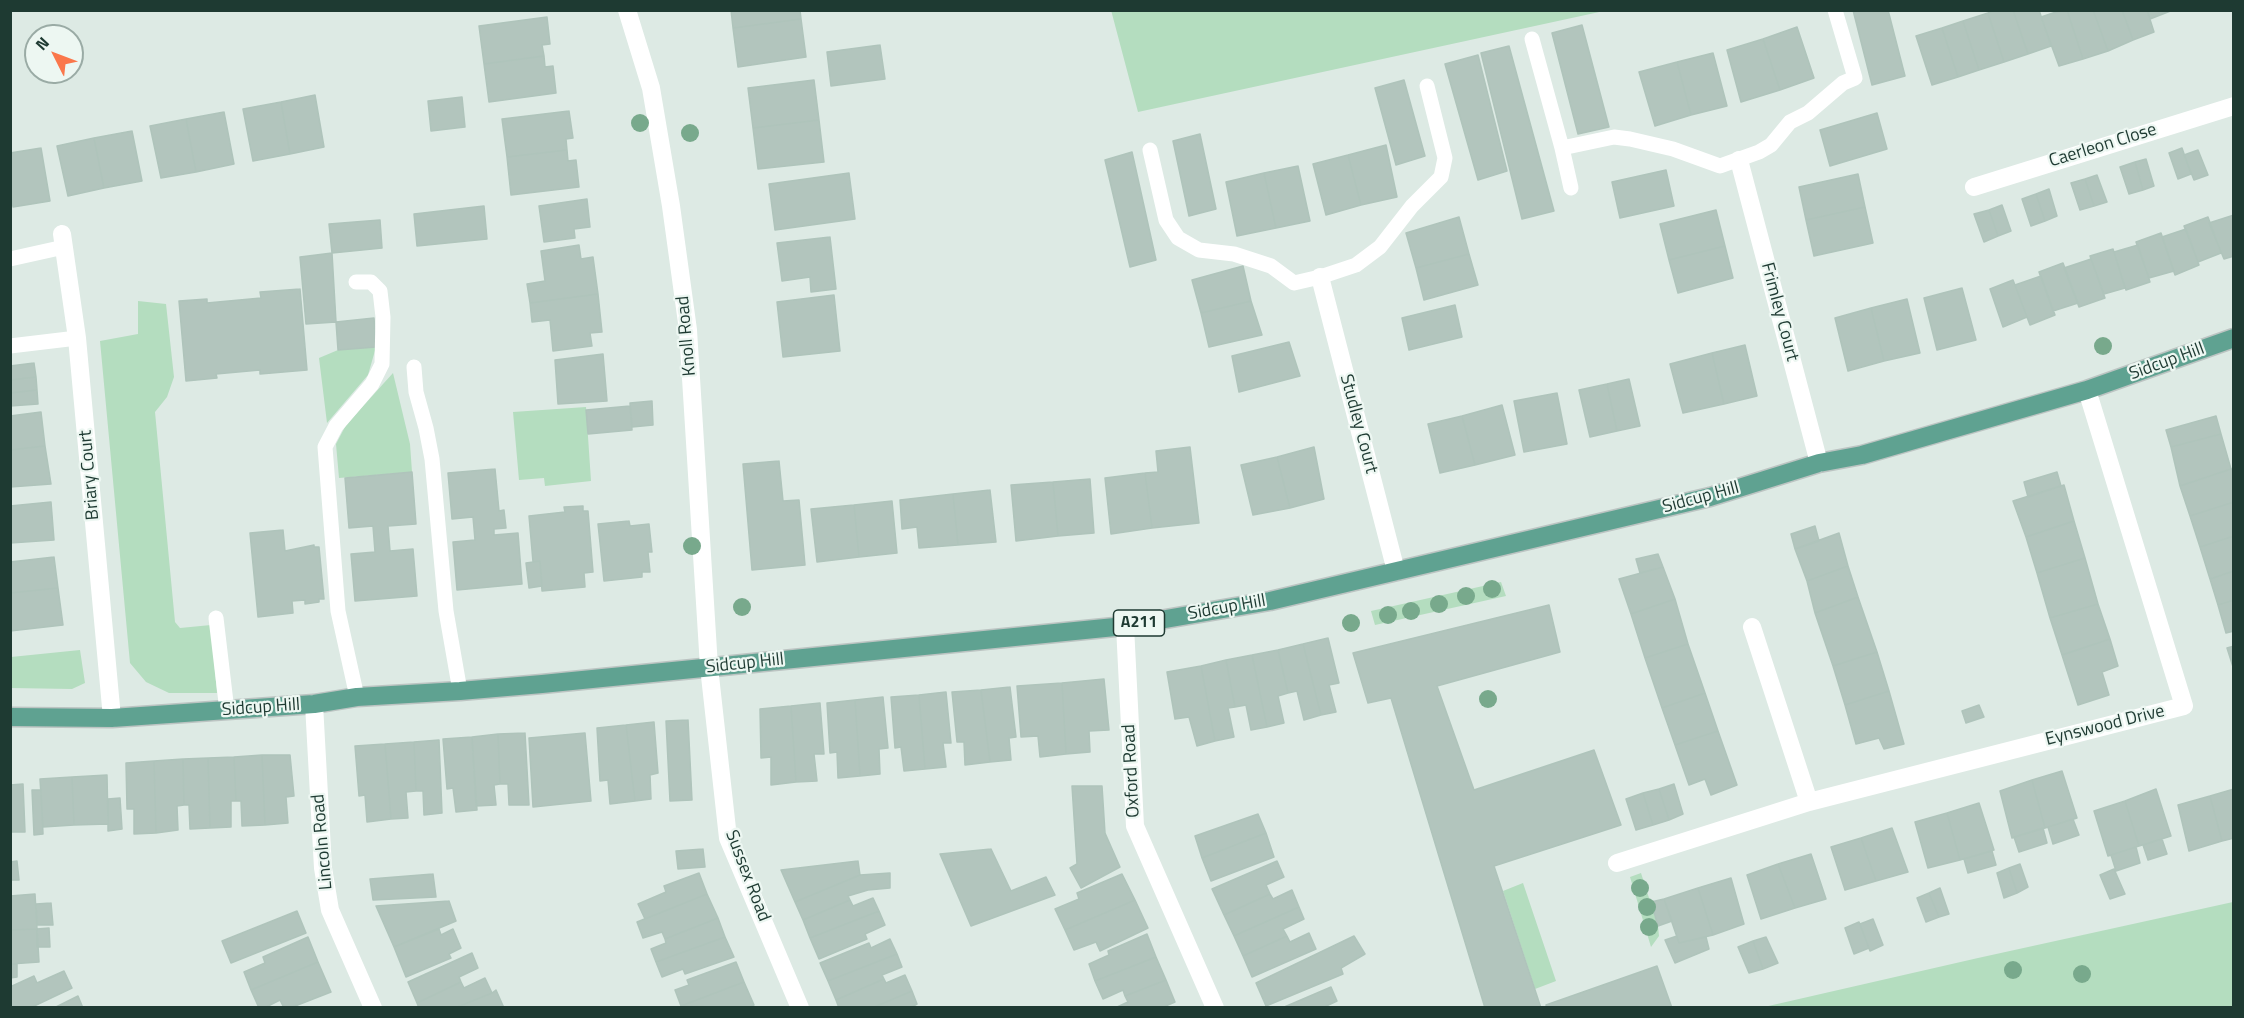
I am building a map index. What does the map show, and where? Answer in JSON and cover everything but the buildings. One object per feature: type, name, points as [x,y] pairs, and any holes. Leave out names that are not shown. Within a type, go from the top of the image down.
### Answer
[{"type":"main road","name":"Sidcup Hill","points":[[10,717],[112,718],[314,704],[357,696],[460,691],[1125,626],[1269,601],[1710,497],[1819,463],[1862,455],[2087,390],[2234,338]]},
{"type":"street","name":"Knoll Road","points":[[627,10],[651,88],[671,206],[688,330],[709,668]]},
{"type":"street","name":"Caerleon Close","points":[[1974,187],[2234,106]]},
{"type":"street","name":"Frimley Court","points":[[1739,160],[1819,463]]},
{"type":"street","name":"Briary Court","points":[[63,240],[78,338],[112,718]]},
{"type":"street","name":"Studley Court","points":[[1320,277],[1396,571]]},
{"type":"street","name":"Eynswood Drive","points":[[1617,863],[1809,802],[2184,706],[2087,390]]},
{"type":"street","name":"Oxford Road","points":[[1125,626],[1135,826],[1215,1008]]},
{"type":"street","points":[[1752,627],[1809,802]]},
{"type":"street","name":"Sussex Road","points":[[709,668],[728,838],[800,1008]]},
{"type":"street","name":"Lincoln Road","points":[[314,704],[323,868],[330,910],[373,1008]]},
{"type":"lane","points":[[1562,148],[1614,137],[1652,143],[1720,166],[1771,145],[1790,122],[1808,113],[1843,82],[1855,78],[1835,10]]},
{"type":"lane","points":[[1532,39],[1562,148],[1570,188]]},
{"type":"lane","points":[[1150,150],[1166,219],[1178,238],[1199,250],[1234,254],[1271,266],[1294,283],[1320,277],[1356,264],[1380,247],[1412,206],[1441,177],[1445,158],[1427,86]]},
{"type":"lane","points":[[10,259],[63,240]]},
{"type":"lane","points":[[356,282],[371,282],[380,291],[383,317],[382,364],[372,384],[336,426],[325,447],[338,611],[357,696]]},
{"type":"lane","points":[[10,346],[78,338]]},
{"type":"lane","points":[[414,367],[416,392],[432,459],[446,611],[460,691]]},
{"type":"lane","points":[[216,618],[227,711]]},
{"type":"green space","points":[[1111,10],[1604,10],[1604,11],[1138,112]]},
{"type":"green space","points":[[138,301],[166,304],[174,377],[167,397],[155,412],[175,622],[180,628],[211,625],[217,693],[169,693],[146,682],[130,663],[100,341],[138,334]]},
{"type":"green space","points":[[376,347],[368,375],[327,423],[319,358],[338,350]]},
{"type":"green space","points":[[393,373],[410,444],[412,472],[339,478],[336,444],[346,425]]},
{"type":"green space","points":[[586,407],[591,481],[545,486],[544,478],[519,480],[513,412]]},
{"type":"green space","points":[[1501,582],[1506,596],[1375,625],[1371,611]]},
{"type":"green space","points":[[80,650],[85,683],[72,689],[11,688],[11,657]]},
{"type":"green space","points":[[1641,873],[1658,926],[1659,936],[1651,947],[1630,877]]},
{"type":"green space","points":[[1523,883],[1556,981],[1535,989],[1503,891]]},
{"type":"green space","points":[[2233,902],[2233,1007],[1764,1007],[1978,958]]}]
